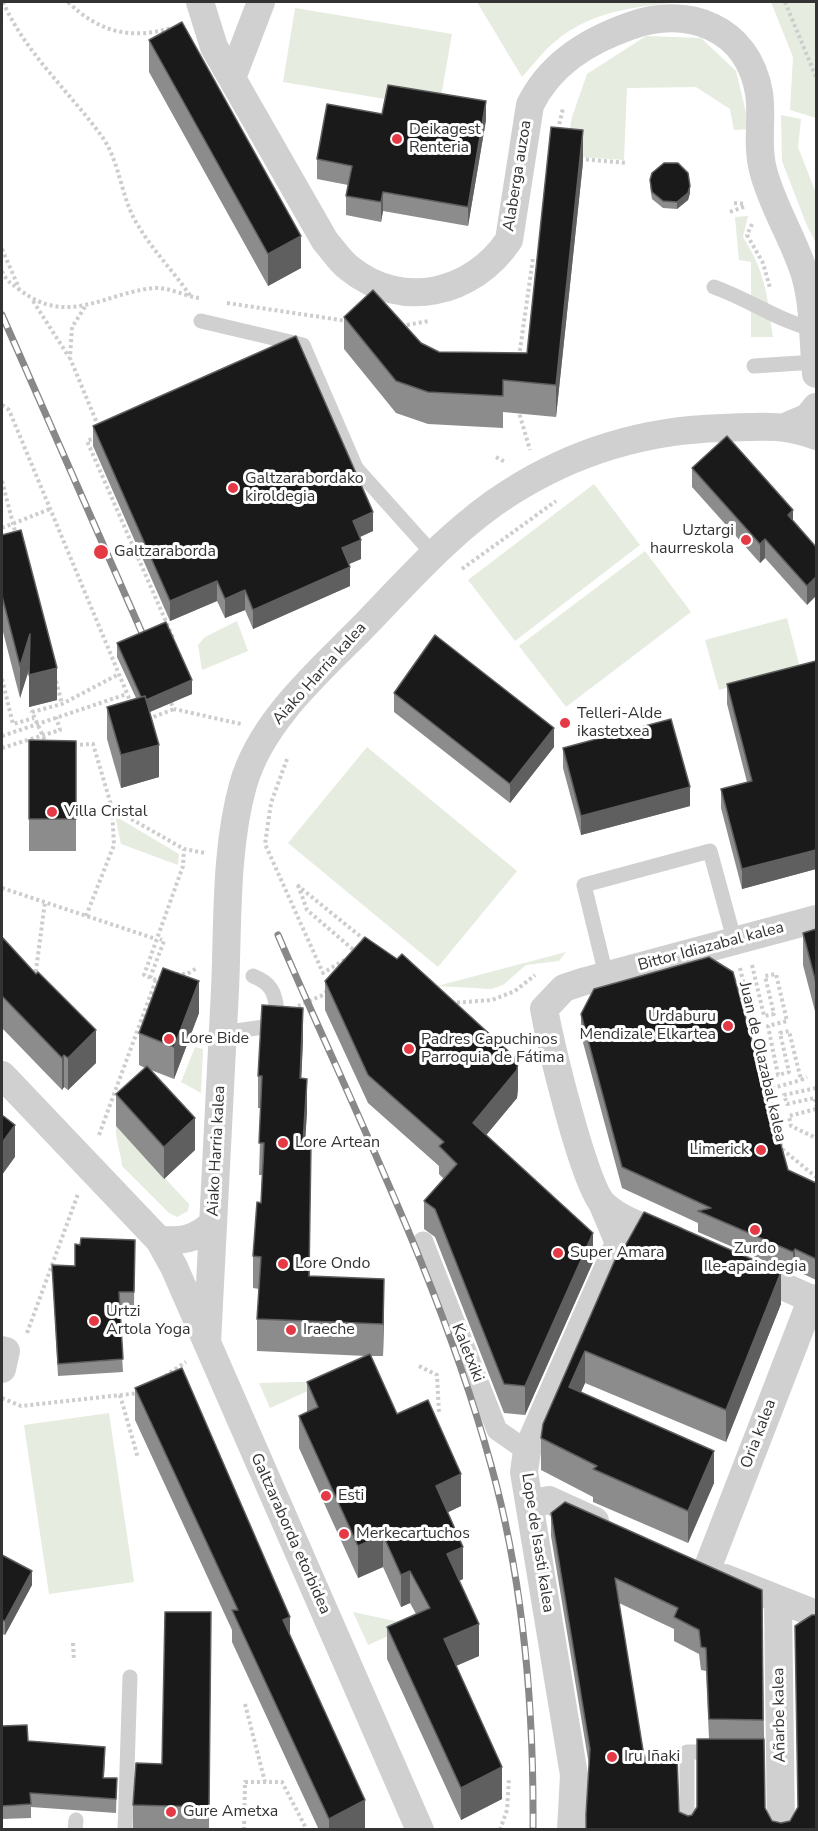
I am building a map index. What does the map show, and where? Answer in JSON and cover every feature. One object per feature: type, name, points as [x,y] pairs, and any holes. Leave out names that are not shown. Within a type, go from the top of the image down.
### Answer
[{"type":"street","points":[[232,78],[261,2]]},
{"type":"street","name":"Alaberga auzoa","points":[[201,10],[214,47],[325,241],[349,268],[369,281],[393,291],[421,293],[445,289],[465,282],[498,257],[509,240],[530,105],[539,86],[552,70],[569,56],[632,25],[657,19],[682,17],[702,21],[717,29],[737,47],[751,69],[758,91],[762,169],[806,277],[816,368]]},
{"type":"street","name":"Aiako Harria kalea","points":[[787,426],[808,417],[816,407]]},
{"type":"street","name":"Aiako Harria kalea","points":[[199,1350],[213,1223],[222,1034],[236,821],[246,776],[264,738],[316,674],[434,555],[507,494],[556,466],[598,450],[653,435],[699,429],[787,426],[816,436]]},
{"type":"street","name":"Bittor Idiazabal kalea","points":[[603,1205],[590,1179],[551,1049],[544,1009],[564,988],[734,939],[816,919]]},
{"type":"street","name":"Galtzaraborda etorbidea","points":[[2,1075],[159,1240],[199,1350],[420,1830]]},
{"type":"street","points":[[603,1205],[629,1220],[814,1300]]},
{"type":"street","name":"Lope de Isasti kalea","points":[[571,1830],[574,1776],[524,1472],[527,1451],[619,1243],[603,1205]]},
{"type":"street","points":[[159,1240],[184,1241],[202,1234],[213,1223]]},
{"type":"street","name":"Kaletxiki","points":[[423,1242],[497,1430],[527,1451]]},
{"type":"street","name":"Oria kalea","points":[[778,1601],[696,1565],[814,1300]]},
{"type":"street","points":[[2,1350],[6,1352],[4,1378]]},
{"type":"street","points":[[530,1504],[549,1500],[623,1533]]},
{"type":"street","points":[[778,1601],[816,1614]]},
{"type":"street","name":"Añarbe kalea","points":[[778,1601],[775,1753],[781,1830]]},
{"type":"lane","points":[[714,287],[758,305],[787,323],[812,329]]},
{"type":"lane","points":[[201,321],[303,345],[356,468],[434,555]]},
{"type":"lane","points":[[754,366],[816,368]]},
{"type":"lane","points":[[606,975],[584,885],[710,851],[734,939]]},
{"type":"lane","points":[[222,1034],[264,1027],[277,1011],[275,993],[266,981],[253,976]]},
{"type":"lane","points":[[125,1830],[130,1677]]},
{"type":"lane","points":[[687,1830],[687,1752],[734,1752]]},
{"type":"path","points":[[3,2],[34,55],[104,140],[116,167],[125,200],[138,227],[191,297],[201,321]]},
{"type":"path","points":[[68,2],[100,25],[118,33],[135,35],[152,34],[201,10]]},
{"type":"path","points":[[784,2],[816,77]]},
{"type":"path","points":[[570,159],[627,163]]},
{"type":"path","points":[[730,212],[752,204]]},
{"type":"path","points":[[2,249],[19,289]]},
{"type":"path","points":[[2,271],[5,279],[33,301],[70,358],[102,435],[87,441],[174,640]]},
{"type":"path","points":[[33,301],[64,308],[85,306],[156,288],[202,298]]},
{"type":"path","points":[[224,302],[346,322],[354,317]]},
{"type":"path","points":[[70,358],[72,327],[85,306]]},
{"type":"path","points":[[392,326],[440,319]]},
{"type":"path","points":[[2,405],[9,410],[135,713]]},
{"type":"path","points":[[517,405],[530,450]]},
{"type":"path","points":[[496,457],[506,462]]},
{"type":"path","points":[[2,481],[19,547]]},
{"type":"path","points":[[457,573],[563,496]]},
{"type":"path","points":[[2,528],[50,509]]},
{"type":"path","points":[[53,670],[62,704]]},
{"type":"path","points":[[48,747],[32,712],[62,704],[119,674]]},
{"type":"path","points":[[2,679],[14,724],[34,718]]},
{"type":"path","points":[[174,692],[171,703],[174,709]]},
{"type":"path","points":[[2,735],[127,694]]},
{"type":"path","points":[[162,700],[171,703]]},
{"type":"path","points":[[140,723],[174,709],[248,726],[289,756],[271,803],[265,844],[323,973],[357,953],[307,910],[297,885],[372,946]]},
{"type":"path","points":[[2,748],[60,730],[56,717]]},
{"type":"path","points":[[70,746],[93,744],[112,808],[114,845],[86,916]]},
{"type":"path","points":[[112,808],[184,849],[214,855]]},
{"type":"path","points":[[184,849],[183,866],[144,975],[156,980],[167,975],[187,974],[195,970],[201,961]]},
{"type":"path","points":[[2,888],[164,941],[150,978]]},
{"type":"path","points":[[35,979],[45,902]]},
{"type":"path","points":[[762,961],[752,964],[764,1016],[774,1014],[765,976],[776,974],[787,1020],[768,1026],[778,1075],[789,1072],[780,1033],[789,1031],[801,1080]]},
{"type":"path","name":"Juan de Olazabal kalea","points":[[739,968],[766,1090],[782,1149],[816,1177]]},
{"type":"path","points":[[441,1003],[492,1000],[515,991],[531,977],[542,973]]},
{"type":"path","points":[[99,1135],[156,980]]},
{"type":"path","points":[[766,1090],[807,1077]]},
{"type":"path","points":[[816,1088],[784,1095],[787,1104],[815,1098],[816,1108],[789,1116],[791,1126],[816,1138]]},
{"type":"path","points":[[27,1334],[78,1193]]},
{"type":"path","points":[[157,1381],[199,1350]]},
{"type":"path","points":[[419,1366],[437,1375],[439,1413]]},
{"type":"path","points":[[4,1378],[2,1400],[21,1406],[139,1393],[148,1387]]},
{"type":"path","points":[[120,1395],[138,1458]]},
{"type":"path","points":[[73,1643],[74,1661]]},
{"type":"path","points":[[245,1704],[265,1782]]},
{"type":"path","points":[[500,1830],[507,1810],[509,1779]]},
{"type":"path","points":[[244,1830],[245,1782],[282,1782],[308,1830]]},
{"type":"shaded area","points":[[477,2],[678,2],[614,12],[570,30],[552,44],[522,77]]},
{"type":"shaded area","points":[[771,2],[816,2],[816,118],[790,110],[793,57]]},
{"type":"shaded area","points":[[295,8],[452,34],[439,108],[283,82]]},
{"type":"shaded area","points":[[646,36],[701,38],[736,71],[750,129],[734,130],[730,109],[696,87],[627,88],[624,160],[565,156],[572,117],[587,74]]},
{"type":"shaded area","points":[[781,115],[801,119],[798,147],[816,193],[816,243],[807,226],[782,161]]},
{"type":"shaded area","points":[[748,216],[743,237],[761,274],[773,337],[751,337],[751,262],[739,260],[735,217]]},
{"type":"shaded area","points":[[594,484],[640,545],[515,641],[468,580]]},
{"type":"shaded area","points":[[645,551],[691,612],[566,707],[519,646]]},
{"type":"shaded area","points":[[787,618],[800,668],[719,690],[705,640]]},
{"type":"shaded area","points":[[237,621],[248,651],[202,670],[198,645],[205,637]]},
{"type":"shaded area","points":[[367,747],[517,871],[438,967],[288,843]]},
{"type":"shaded area","points":[[115,816],[179,854],[178,865],[121,844]]},
{"type":"shaded area","points":[[566,952],[559,961],[526,965],[503,985],[491,989],[437,986]]},
{"type":"shaded area","points":[[195,1047],[203,1049],[201,1093],[181,1082]]},
{"type":"shaded area","points":[[116,1126],[189,1204],[188,1211],[177,1217],[169,1213],[122,1166]]},
{"type":"shaded area","points":[[330,1381],[270,1408],[259,1383]]},
{"type":"shaded area","points":[[109,1413],[134,1582],[49,1594],[24,1425]]},
{"type":"shaded area","points":[[353,1612],[413,1625],[368,1645]]},
{"type":"building","points":[[182,22],[301,236],[268,254],[149,40]]},
{"type":"building","points":[[388,85],[486,101],[468,207],[383,192],[381,202],[346,196],[352,166],[317,159],[327,104],[382,114]]},
{"type":"building","points":[[551,127],[583,130],[556,385],[503,380],[503,396],[428,392],[396,381],[344,317],[373,290],[421,343],[439,352],[527,353]]},
{"type":"building","points":[[664,163],[678,163],[688,173],[690,186],[688,193],[677,202],[663,201],[652,192],[650,180],[652,173]]},
{"type":"building","name":"Galtzarabordako kiroldegia","points":[[296,336],[373,512],[353,521],[361,540],[342,548],[350,567],[253,610],[245,590],[225,599],[217,581],[170,601],[93,426]]},
{"type":"building","points":[[727,436],[793,510],[788,515],[816,547],[816,577],[807,586],[765,539],[760,544],[692,468]]},
{"type":"building","points":[[21,530],[57,668],[29,675],[30,634],[20,666],[2,596],[2,535]]},
{"type":"building","points":[[166,622],[192,680],[146,700],[145,696],[141,697],[117,643]]},
{"type":"building","points":[[435,635],[554,728],[510,784],[394,693]]},
{"type":"building","points":[[816,661],[816,850],[742,869],[721,789],[752,781],[727,684]]},
{"type":"building","points":[[145,696],[159,745],[121,755],[107,707]]},
{"type":"building","points":[[671,719],[690,787],[581,816],[563,748]]},
{"type":"building","points":[[29,740],[76,741],[76,819],[29,819]]},
{"type":"building","points":[[816,929],[816,983],[803,933]]},
{"type":"building","points":[[2,937],[36,974],[38,972],[96,1030],[68,1058],[64,1055],[62,1058],[2,996]]},
{"type":"building","points":[[365,937],[397,959],[402,954],[518,1060],[517,1070],[473,1123],[593,1233],[525,1386],[504,1384],[435,1209],[424,1201],[457,1164],[439,1146],[444,1142],[368,1075],[325,981]]},
{"type":"building","points":[[709,957],[733,972],[788,1170],[816,1183],[816,1259],[795,1249],[793,1252],[698,1211],[711,1208],[622,1167],[581,1014],[594,989]]},
{"type":"building","points":[[163,968],[199,981],[174,1047],[139,1033]]},
{"type":"building","points":[[262,1005],[303,1008],[300,1078],[307,1079],[303,1143],[311,1144],[309,1276],[384,1279],[383,1324],[257,1319],[261,1257],[253,1256],[257,1202],[261,1203],[264,1143],[259,1143],[262,1076],[258,1076]]},
{"type":"building","points":[[147,1066],[195,1118],[164,1147],[116,1094]]},
{"type":"building","points":[[2,1115],[15,1125],[2,1143]]},
{"type":"building","points":[[644,1212],[781,1272],[726,1410],[585,1351],[569,1387],[714,1451],[688,1511],[593,1469],[597,1466],[541,1438],[543,1424],[618,1253],[620,1255]]},
{"type":"building","points":[[81,1238],[135,1240],[134,1292],[119,1292],[123,1359],[58,1364],[52,1265],[75,1266],[75,1244],[80,1245]]},
{"type":"building","points":[[370,1354],[397,1414],[428,1400],[461,1474],[436,1486],[463,1547],[447,1554],[479,1624],[444,1639],[502,1767],[461,1788],[387,1627],[430,1608],[410,1571],[401,1575],[383,1535],[358,1546],[299,1416],[318,1407],[307,1382]]},
{"type":"building","points":[[182,1368],[290,1617],[283,1620],[365,1800],[329,1819],[232,1610],[238,1610],[135,1388]]},
{"type":"building","points":[[565,1502],[762,1590],[763,1720],[709,1719],[706,1648],[701,1647],[699,1630],[674,1617],[678,1608],[615,1578],[644,1756],[677,1756],[679,1812],[688,1816],[692,1815],[697,1807],[697,1739],[764,1739],[765,1808],[772,1821],[781,1823],[790,1821],[798,1807],[795,1626],[812,1615],[816,1615],[816,1830],[586,1830],[590,1749],[551,1513]]},
{"type":"building","points":[[2,1555],[32,1571],[5,1621],[2,1620]]},
{"type":"building","points":[[165,1612],[211,1612],[209,1807],[133,1805],[136,1763],[162,1764]]},
{"type":"building","points":[[27,1725],[28,1741],[105,1747],[103,1778],[117,1778],[116,1799],[30,1793],[31,1804],[2,1806],[2,1726]]},
{"type":"railway","points":[[2,315],[146,642]]},
{"type":"railway","points":[[278,935],[421,1263],[471,1397],[491,1465],[512,1555],[525,1646],[532,1738],[533,1830]]},
{"type":"place","name":"Deikagest Renteria","points":[[397,139]]},
{"type":"place","name":"Galtzarabordako kiroldegia","points":[[233,488]]},
{"type":"place","name":"Uztargi haurreskola","points":[[746,540]]},
{"type":"place","name":"Galtzaraborda","points":[[101,552]]},
{"type":"place","name":"Telleri-Alde ikastetxea","points":[[565,723]]},
{"type":"place","name":"Villa Cristal","points":[[52,812]]},
{"type":"place","name":"Urdaburu Mendizale Elkartea","points":[[728,1026]]},
{"type":"place","name":"Lore Bide","points":[[169,1039]]},
{"type":"place","name":"Padres Capuchinos Parroquia de Fátima","points":[[409,1049]]},
{"type":"place","name":"Lore Artean","points":[[283,1143]]},
{"type":"place","name":"Limerick","points":[[761,1150]]},
{"type":"place","name":"Zurdo Ile-apaindegia","points":[[755,1230]]},
{"type":"place","name":"Super Amara","points":[[558,1253]]},
{"type":"place","name":"Lore Ondo","points":[[283,1264]]},
{"type":"place","name":"Urtzi Artola Yoga","points":[[94,1321]]},
{"type":"place","name":"Iraeche","points":[[291,1330]]},
{"type":"place","name":"Esti","points":[[326,1496]]},
{"type":"place","name":"Merkecartuchos","points":[[344,1534]]},
{"type":"place","name":"Iru Iñaki","points":[[612,1757]]},
{"type":"place","name":"Gure Ametxa","points":[[171,1812]]}]
